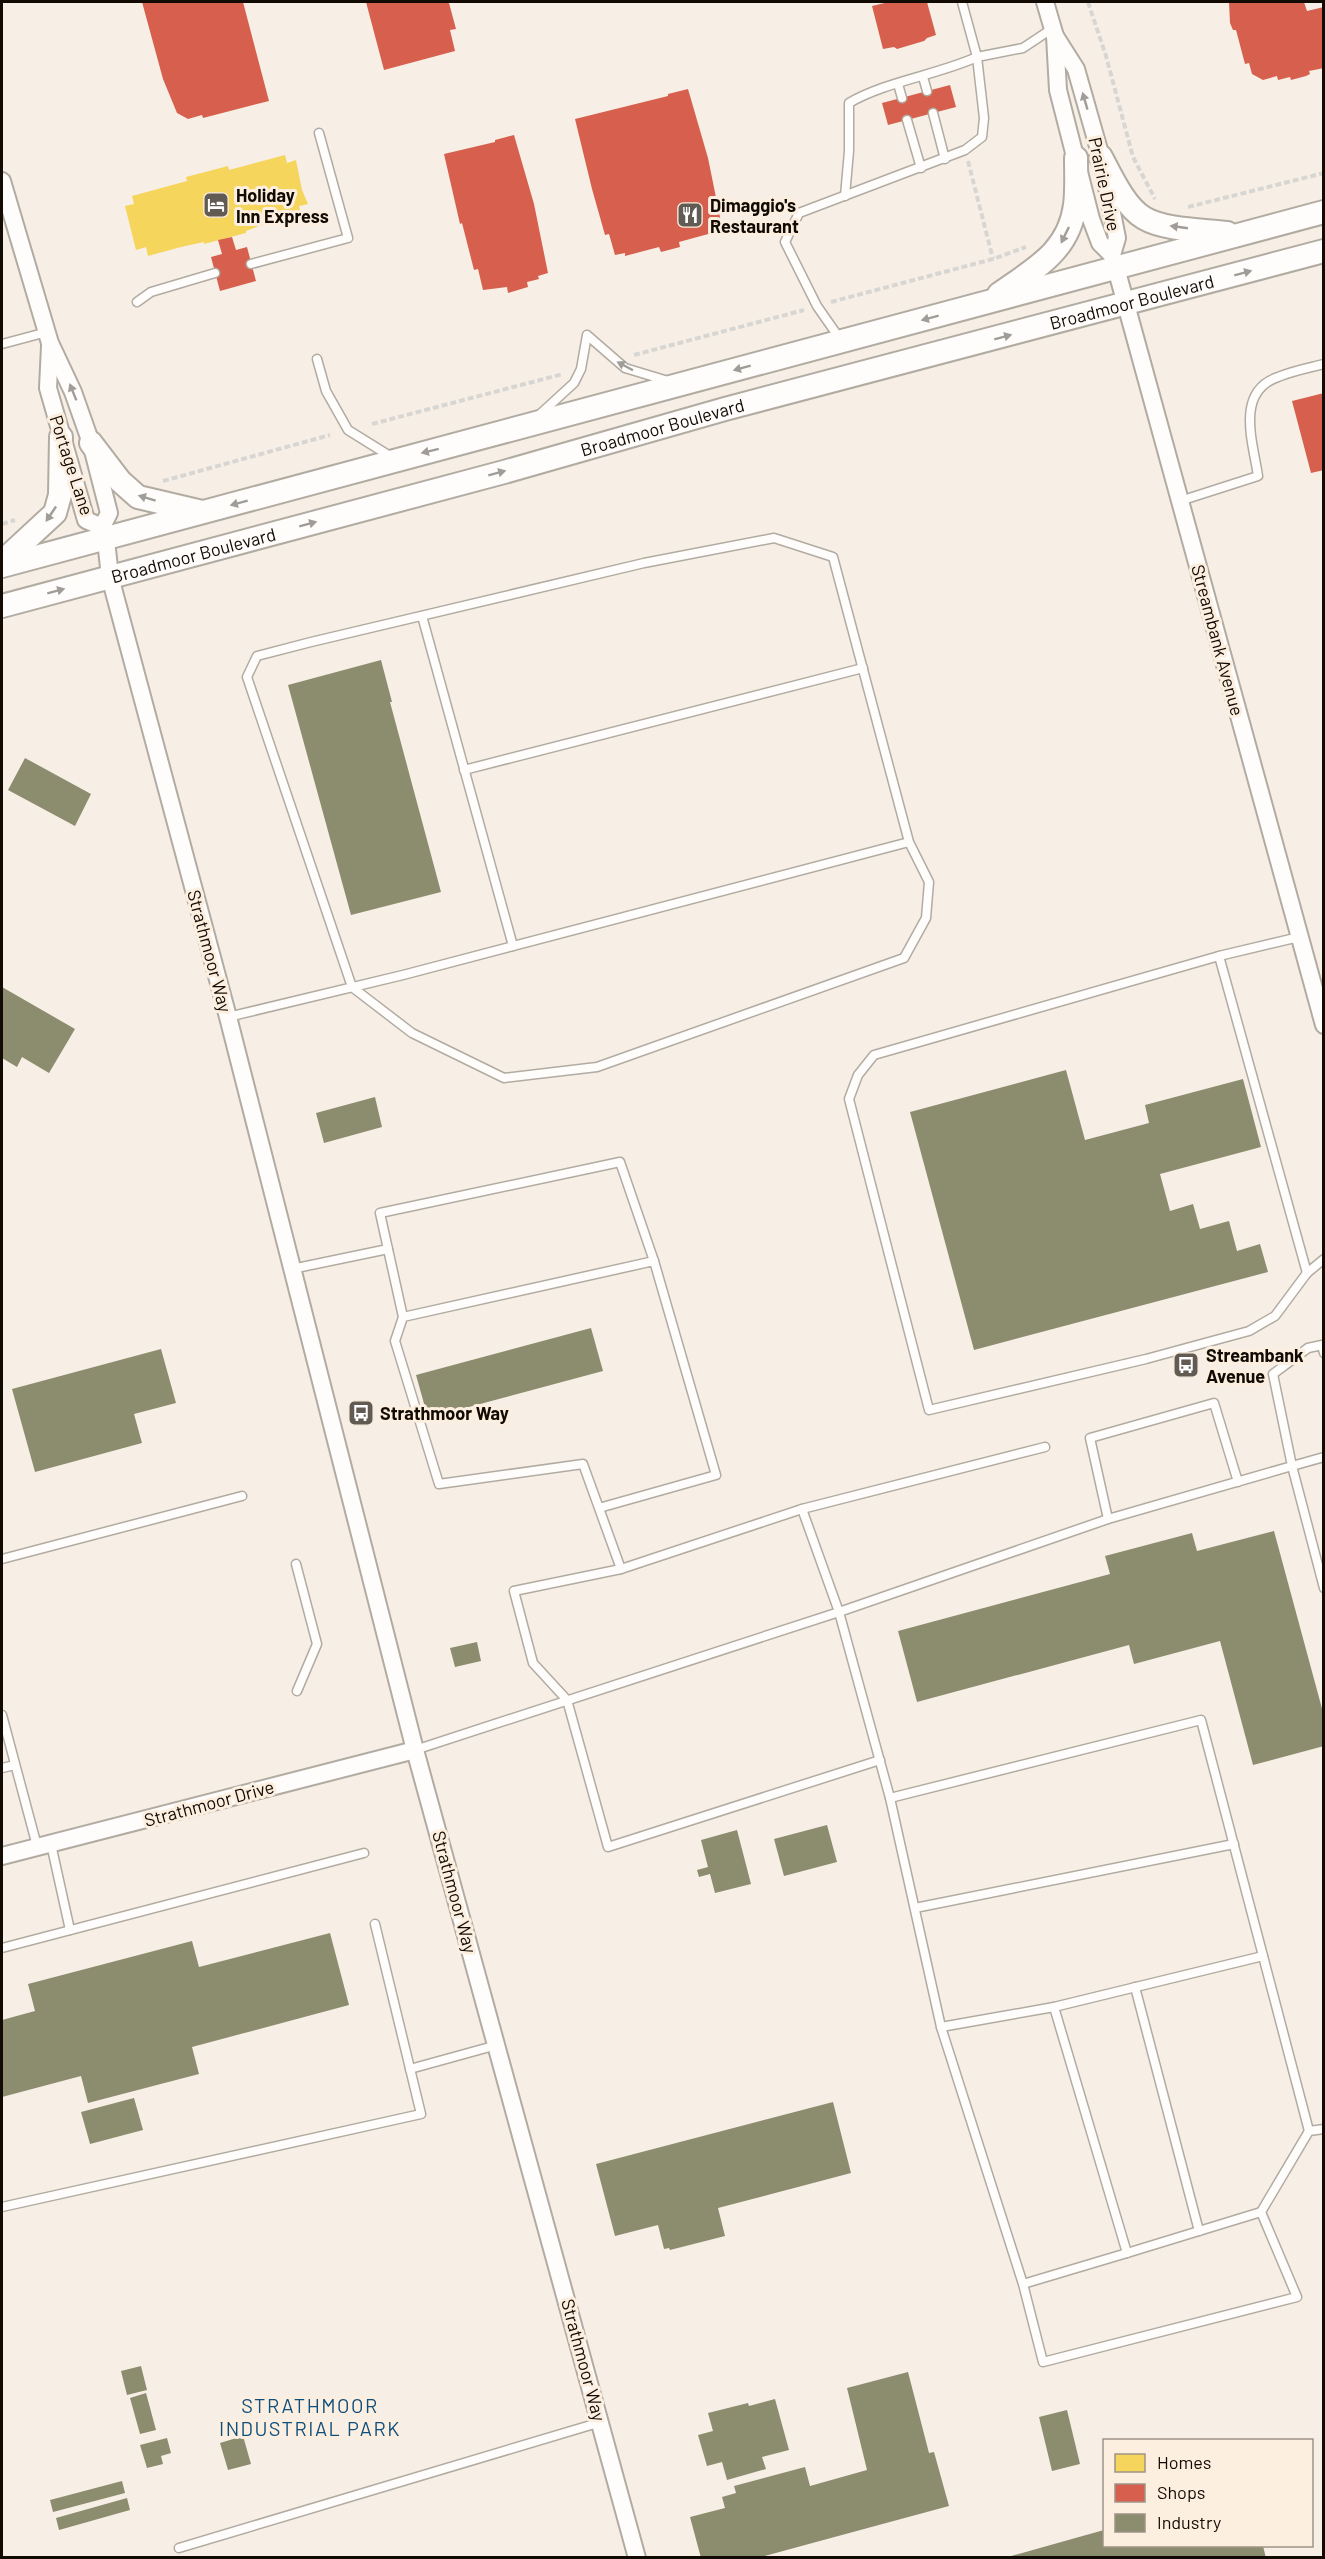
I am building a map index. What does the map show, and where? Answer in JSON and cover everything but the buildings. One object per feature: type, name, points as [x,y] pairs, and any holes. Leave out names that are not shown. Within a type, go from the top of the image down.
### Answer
[{"type":"main road","points":[[987,303],[1049,258],[1066,238],[1075,205],[1076,158]]},
{"type":"main road","points":[[1101,158],[1123,197],[1143,218],[1169,226],[1237,235]]},
{"type":"main road","name":"Broadmoor Boulevard","points":[[2,564],[104,533],[203,513],[987,303],[1114,261],[1237,235],[1323,212]]},
{"type":"main road","name":"Broadmoor Boulevard","points":[[2,606],[725,409],[1126,305],[1323,251]]},
{"type":"main road","points":[[2,564],[55,513],[60,495],[61,437]]},
{"type":"main road","points":[[91,443],[120,481],[138,497],[203,513]]},
{"type":"street","name":"Prairie Drive","points":[[1046,2],[1054,32],[1058,90],[1091,219],[1100,243],[1114,261]]},
{"type":"street","name":"Prairie Drive","points":[[1054,32],[1076,69],[1101,158],[1117,238],[1114,261]]},
{"type":"street","name":"Portage Lane","points":[[3,190],[48,337],[73,392],[91,443],[109,513],[104,533],[86,520],[61,437],[48,388],[48,337]]},
{"type":"street","name":"Streambank Avenue","points":[[1114,261],[1323,1025]]},
{"type":"street","name":"Strathmoor Way","points":[[104,533],[110,577],[228,1017],[415,1750],[638,2558]]},
{"type":"street","name":"Strathmoor Drive","points":[[2,1856],[415,1750]]},
{"type":"lane","points":[[841,341],[817,306],[785,242],[799,213],[945,159],[966,150],[982,137],[984,118],[977,57],[963,2]]},
{"type":"lane","points":[[845,196],[849,152],[849,103],[863,95],[950,69],[977,57],[1023,48],[1054,32]]},
{"type":"lane","points":[[923,77],[927,91]]},
{"type":"lane","points":[[898,84],[902,98]]},
{"type":"lane","points":[[933,113],[945,159]]},
{"type":"lane","points":[[907,120],[921,168]]},
{"type":"lane","points":[[251,264],[348,238],[320,134]]},
{"type":"lane","points":[[136,302],[151,292],[215,273]]},
{"type":"lane","points":[[527,426],[574,383],[581,369],[587,336],[625,368],[680,385]]},
{"type":"lane","points":[[2,344],[48,337]]},
{"type":"lane","points":[[317,359],[326,391],[348,430],[396,460]]},
{"type":"lane","points":[[1180,501],[1258,476],[1248,414],[1257,390],[1275,377],[1323,364]]},
{"type":"lane","points":[[774,538],[833,557],[863,668],[909,842],[929,882],[926,918],[904,958],[597,1067],[504,1078],[412,1033],[352,987],[247,677],[257,656],[644,563],[774,538]]},
{"type":"lane","points":[[422,616],[513,946]]},
{"type":"lane","points":[[464,770],[863,668]]},
{"type":"lane","points":[[228,1017],[513,946],[909,842]]},
{"type":"lane","points":[[1299,937],[1219,956],[873,1055],[858,1075],[849,1099],[929,1410],[1146,1359],[1249,1331],[1275,1316],[1306,1273],[1323,1259]]},
{"type":"lane","points":[[1219,956],[1306,1273]]},
{"type":"lane","points":[[599,1508],[716,1475],[654,1261],[620,1162],[380,1213],[403,1317],[395,1341],[439,1484],[583,1464],[621,1569]]},
{"type":"lane","points":[[292,1269],[388,1250]]},
{"type":"lane","points":[[403,1317],[654,1261]]},
{"type":"lane","points":[[1323,1353],[1322,1345],[1308,1348],[1273,1374],[1292,1467],[1323,1588]]},
{"type":"lane","points":[[1108,1519],[1090,1438],[1113,1431],[1214,1403],[1238,1482]]},
{"type":"lane","points":[[880,1760],[608,1846],[567,1700],[533,1663],[514,1591],[621,1569],[802,1509],[1045,1448]]},
{"type":"lane","points":[[415,1750],[839,1612],[1108,1519],[1323,1457]]},
{"type":"lane","points":[[2,1559],[242,1496]]},
{"type":"lane","points":[[802,1509],[839,1612],[890,1798],[942,2027],[1023,2284],[1043,2362],[1297,2297],[1261,2212]]},
{"type":"lane","points":[[296,1564],[317,1644],[297,1691]]},
{"type":"lane","points":[[2,1715],[15,1765],[44,1845],[70,1930]]},
{"type":"lane","points":[[890,1798],[1201,1720],[1310,2131],[1261,2212],[1023,2284]]},
{"type":"lane","points":[[2,1768],[15,1765]]},
{"type":"lane","points":[[915,1908],[1234,1844]]},
{"type":"lane","points":[[2,1948],[364,1853]]},
{"type":"lane","points":[[2,2207],[421,2114],[375,1924]]},
{"type":"lane","points":[[942,2027],[1054,2007],[1263,1956]]},
{"type":"lane","points":[[1135,1988],[1199,2231]]},
{"type":"lane","points":[[1054,2007],[1127,2253]]},
{"type":"lane","points":[[410,2069],[497,2045]]},
{"type":"lane","points":[[1310,2131],[1323,2129]]},
{"type":"lane","points":[[179,2548],[601,2422]]},
{"type":"path","points":[[1088,2],[1106,56],[1132,157],[1155,199],[1162,203]]},
{"type":"path","points":[[966,150],[993,259]]},
{"type":"path","points":[[1179,207],[1189,207],[1323,173]]},
{"type":"path","points":[[840,300],[993,259],[1019,251],[1033,243]]},
{"type":"path","points":[[629,357],[797,312]]},
{"type":"path","points":[[372,424],[566,373]]},
{"type":"path","points":[[159,482],[330,435]]},
{"type":"path","points":[[2,524],[15,520]]},
{"type":"place","name":"Holiday Inn Express","points":[[216,205]]},
{"type":"place","name":"Dimaggio's Restaurant","points":[[690,215]]},
{"type":"place","name":"Streambank Avenue","points":[[1186,1365]]},
{"type":"place","name":"Strathmoor Way","points":[[361,1413]]},
{"type":"district","name":"STRATHMOOR INDUSTRIAL PARK","points":[[310,2416]]}]
